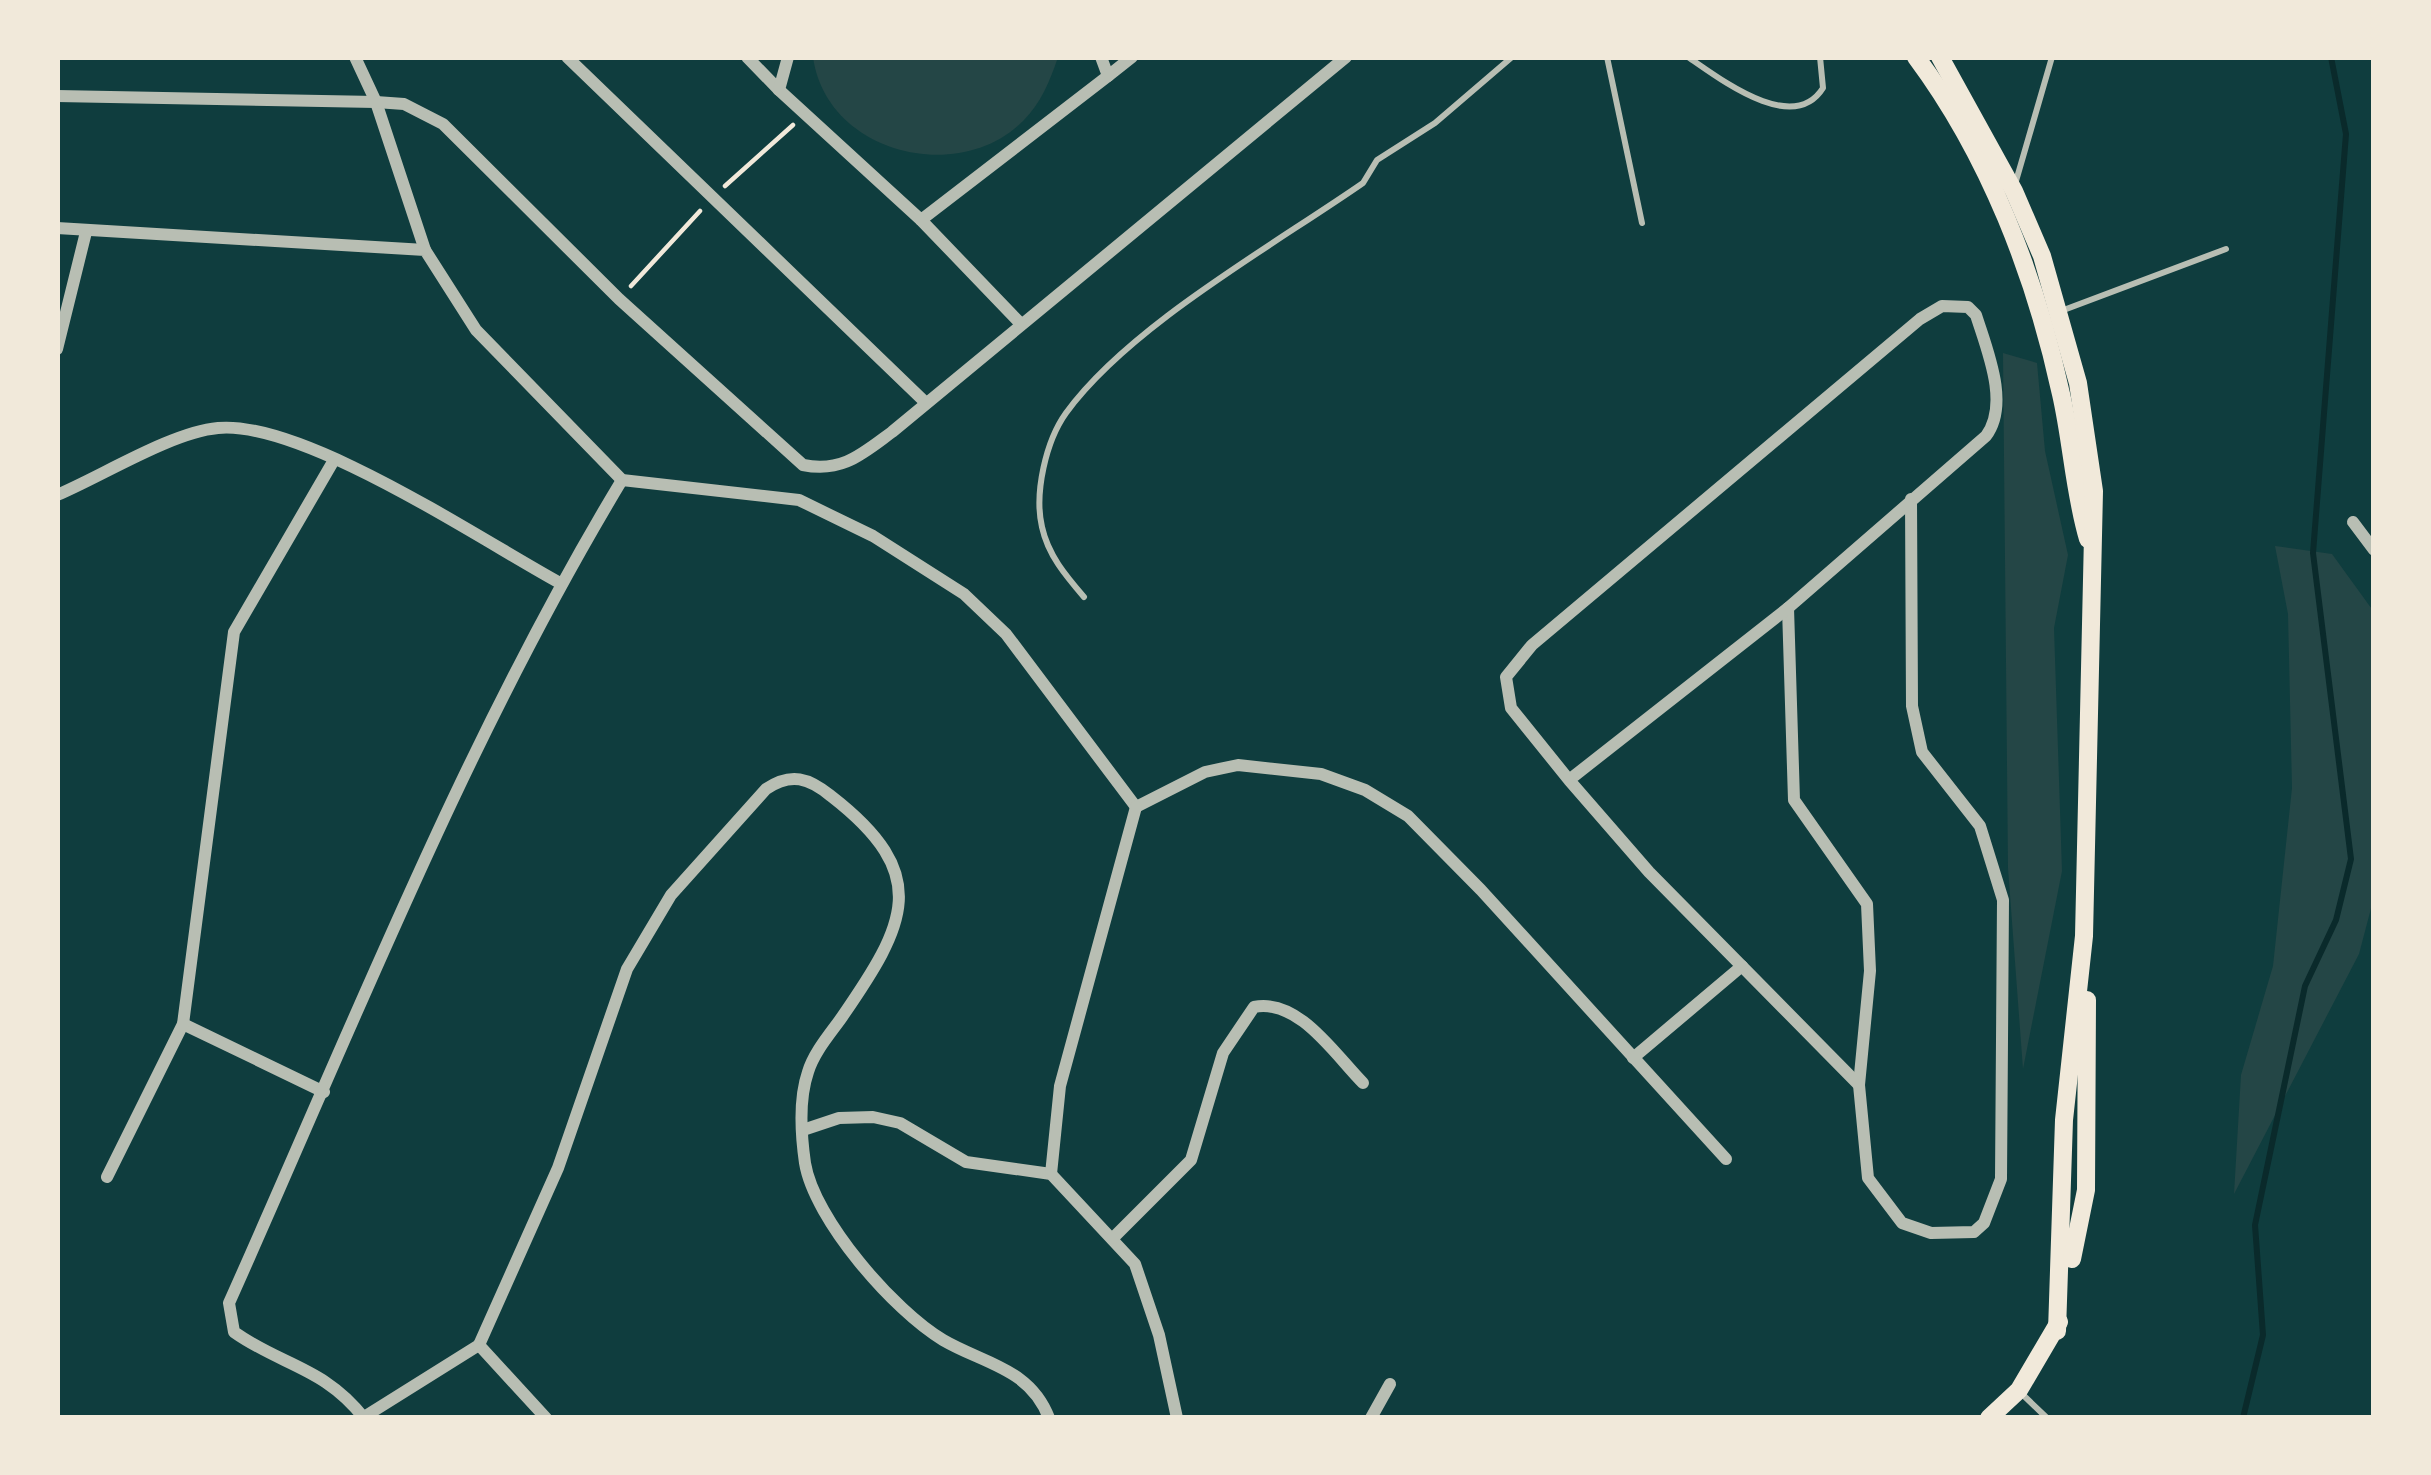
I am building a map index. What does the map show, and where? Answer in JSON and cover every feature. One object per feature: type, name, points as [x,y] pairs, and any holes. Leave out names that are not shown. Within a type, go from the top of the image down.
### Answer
[{"type":"main road","points":[[1916,57],[1984,168],[2033,289],[2061,394],[2092,555]]},
{"type":"main road","points":[[1940,57],[2014,190],[2059,312],[2087,440],[2096,530],[2084,936],[2064,1120],[2057,1331],[2018,1390],[1989,1418]]},
{"type":"street","points":[[355,57],[376,102],[424,250],[476,330],[622,480],[799,500],[873,536],[964,594],[1006,634],[1136,807]]},
{"type":"street","points":[[567,57],[926,403]]},
{"type":"street","points":[[747,57],[921,220],[1021,325]]},
{"type":"street","points":[[779,90],[788,57]]},
{"type":"street","points":[[1101,57],[1108,76]]},
{"type":"street","points":[[921,220],[1132,57]]},
{"type":"street","points":[[57,96],[404,104],[443,124],[620,299],[803,465],[839,468],[926,403],[1346,57]]},
{"type":"street","points":[[57,228],[424,250]]},
{"type":"street","points":[[57,349],[86,232]]},
{"type":"street","points":[[1569,780],[1788,608],[1994,426],[1995,389],[1976,315],[1957,303],[1942,306],[1532,645],[1506,677],[1511,708],[1569,780],[1649,872],[1859,1085]]},
{"type":"street","points":[[57,496],[218,428],[287,438],[560,583]]},
{"type":"street","points":[[107,1178],[183,1024],[234,632],[334,460]]},
{"type":"street","points":[[622,480],[560,583],[463,778],[229,1303],[234,1331],[335,1384],[364,1418],[479,1345],[558,1168],[638,949],[671,896],[766,789],[790,778],[815,783],[866,823],[892,857],[901,882],[897,927],[885,956],[806,1075],[802,1130],[808,1183],[858,1258],[917,1321],[943,1340],[1031,1385],[1048,1418]]},
{"type":"street","points":[[1788,608],[1794,800],[1867,904],[1870,971],[1859,1085],[1868,1178],[1882,1203],[1903,1223],[1931,1233],[1974,1232],[1984,1223],[2002,1179],[2003,900],[1980,826],[1922,752],[1912,706],[1911,499]]},
{"type":"street","points":[[2353,522],[2374,550]]},
{"type":"street","points":[[1051,1174],[1060,1086],[1136,807],[1205,772],[1238,765],[1321,774],[1365,790],[1408,816],[1726,1159]]},
{"type":"street","points":[[1634,1058],[1742,966]]},
{"type":"street","points":[[1113,1238],[1191,1160],[1223,1053],[1254,1007],[1281,1006],[1298,1018],[1363,1084]]},
{"type":"street","points":[[183,1024],[323,1092]]},
{"type":"street","points":[[802,1130],[839,1118],[873,1117],[900,1123],[965,1162],[1051,1174],[1135,1264],[1177,1418]]},
{"type":"street","points":[[479,1345],[546,1418]]},
{"type":"street","points":[[1371,1418],[1390,1384]]},
{"type":"lane","points":[[1084,597],[1056,563],[1042,527],[1039,488],[1069,409],[1143,336],[1363,183],[1377,160],[1448,113],[1512,57]]},
{"type":"lane","points":[[1607,57],[1642,223]]},
{"type":"lane","points":[[1688,57],[1757,99],[1798,106],[1811,102],[1823,88],[1820,57]]},
{"type":"lane","points":[[2014,190],[2052,57]]},
{"type":"lane","points":[[2059,312],[2226,248]]},
{"type":"lane","points":[[2018,1390],[2047,1418]]},
{"type":"path","points":[[620,299],[713,196],[806,114]]},
{"type":"shaded area","points":[[813,57],[1058,57],[1044,91],[1023,121],[996,141],[965,152],[931,155],[868,137],[842,117],[823,90]]},
{"type":"shaded area","points":[[2003,353],[2037,363],[2045,451],[2068,555],[2054,628],[2062,871],[2023,1069],[2008,868]]},
{"type":"shaded area","points":[[2275,546],[2332,554],[2374,612],[2374,897],[2359,954],[2234,1194],[2241,1075],[2273,966],[2292,788],[2288,614]]},
{"type":"waterway","points":[[2243,1418],[2263,1335],[2255,1225],[2305,986],[2336,920],[2351,859],[2313,553],[2346,134],[2331,57]]}]
